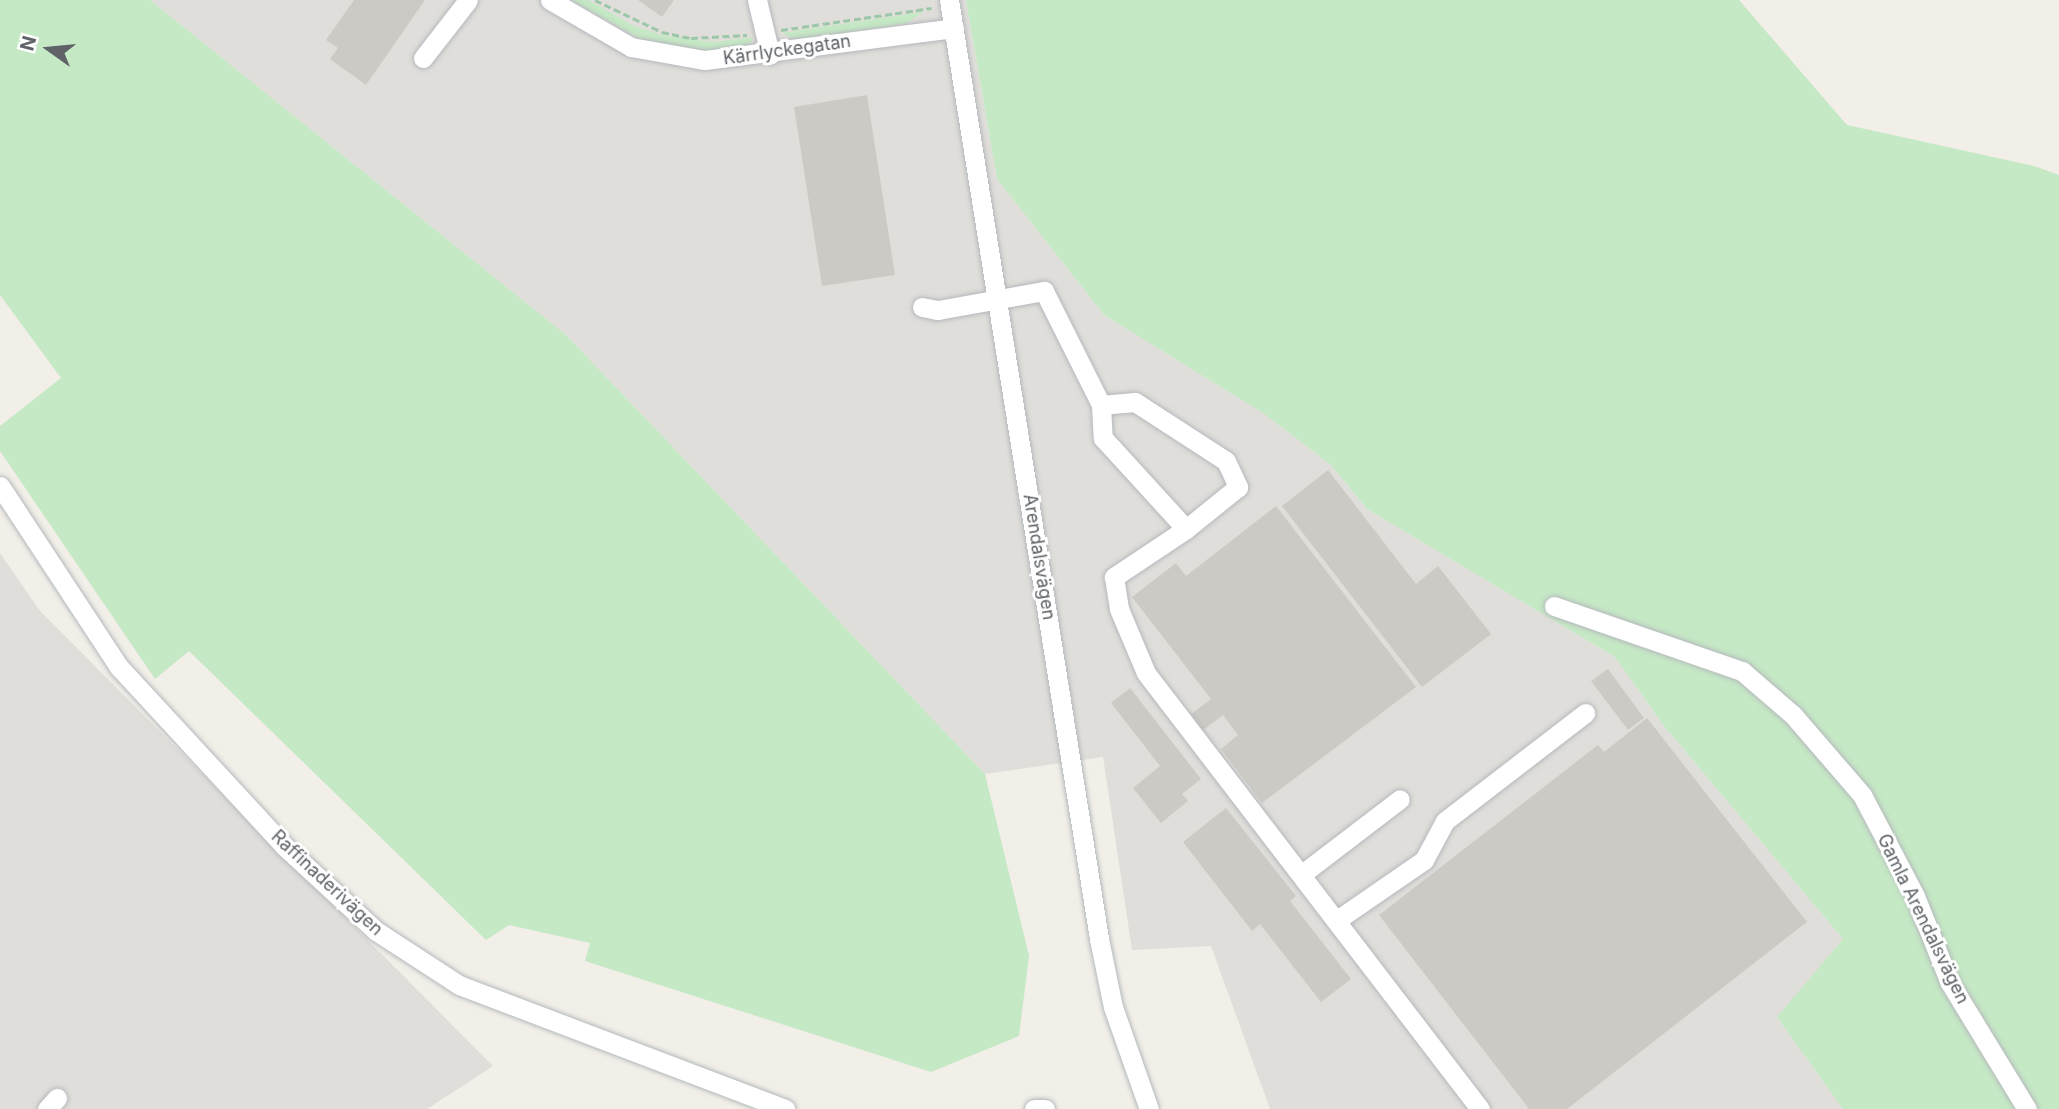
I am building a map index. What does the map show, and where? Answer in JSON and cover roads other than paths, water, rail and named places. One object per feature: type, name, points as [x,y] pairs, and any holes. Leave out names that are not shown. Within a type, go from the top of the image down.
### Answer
[{"type":"street","points":[[423,58],[468,0]]},
{"type":"street","name":"Kärrlyckegatan","points":[[550,0],[631,47],[705,60],[771,54],[954,28]]},
{"type":"street","name":"Arendalsvägen","points":[[950,0],[1099,939],[1113,1007],[1149,1109]]},
{"type":"street","points":[[759,1],[771,54]]},
{"type":"street","points":[[922,307],[938,310],[1044,291],[1101,405],[1102,438],[1186,528]]},
{"type":"street","points":[[1101,405],[1135,402],[1226,461],[1238,486],[1186,528],[1114,577],[1119,609],[1146,673],[1478,1108]]},
{"type":"street","name":"Raffinaderivägen","points":[[0,486],[119,667],[284,846],[376,931],[459,985],[785,1109]]},
{"type":"street","name":"Gamla Arendalsvägen","points":[[1554,606],[1742,671],[1793,715],[1862,795],[1915,896],[1950,983],[2027,1109]]},
{"type":"street","points":[[1337,920],[1424,860],[1445,821],[1585,713]]},
{"type":"street","points":[[1302,874],[1400,799]]},
{"type":"street","points":[[1034,1109],[1045,1109]]}]
